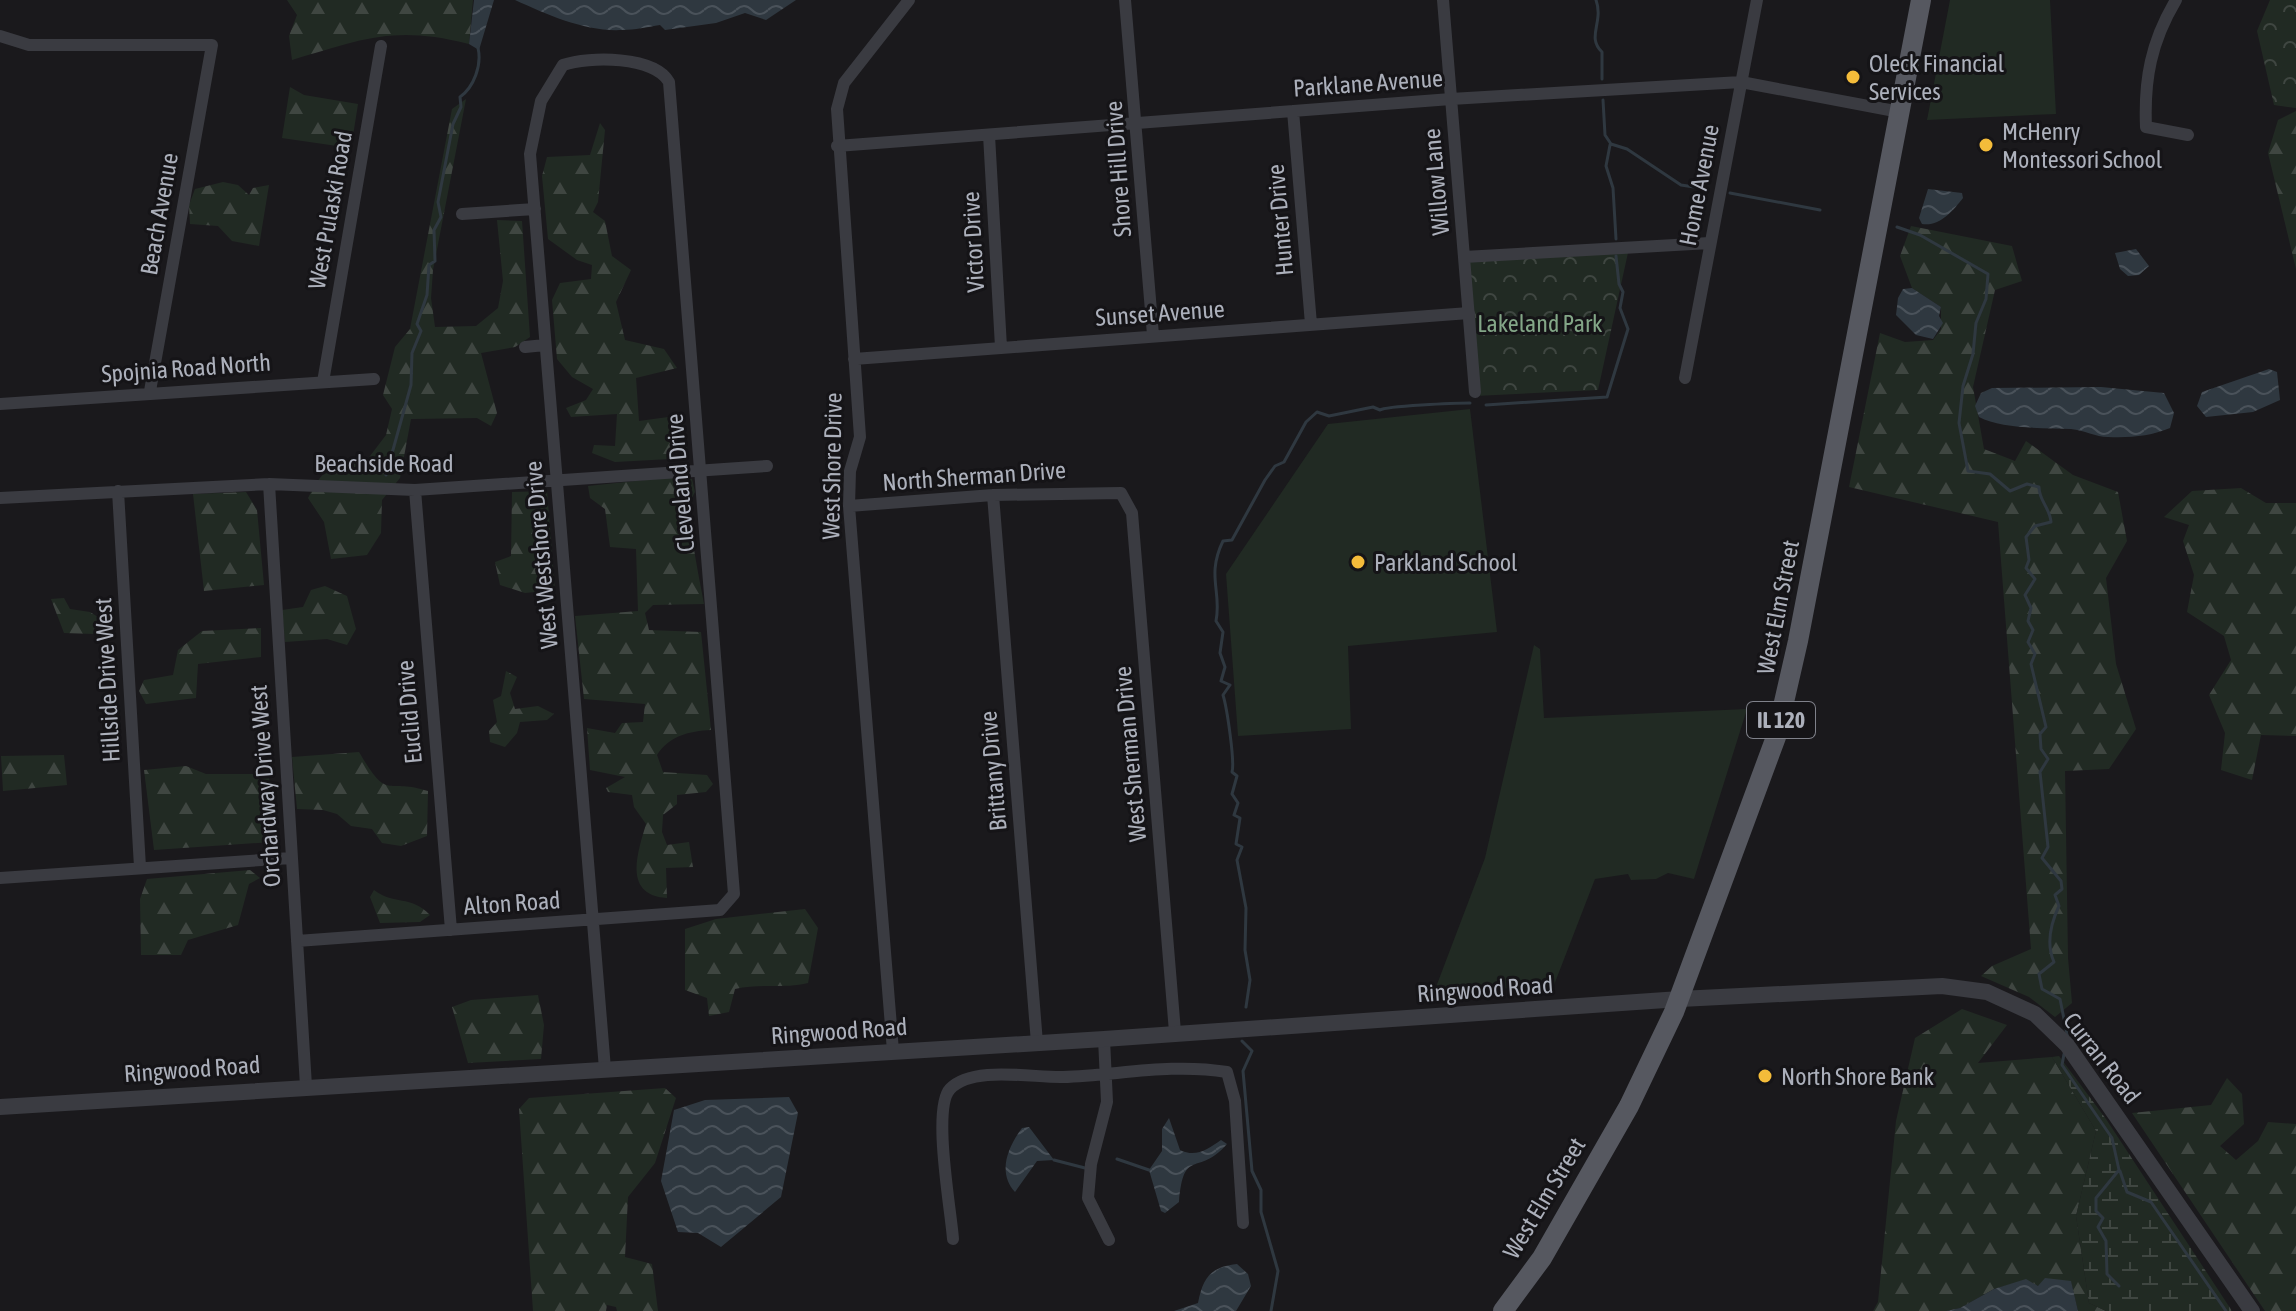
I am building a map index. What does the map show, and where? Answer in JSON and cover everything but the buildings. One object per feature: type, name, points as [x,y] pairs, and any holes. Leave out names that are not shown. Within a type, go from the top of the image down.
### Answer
[{"type":"main road","name":"West Elm Street","points":[[1503,1311],[1542,1258],[1629,1106],[1680,999],[1785,708],[1921,0]]},
{"type":"street","name":"West Shore Drive","points":[[893,1051],[849,506],[850,471],[860,437],[837,146],[837,109],[844,83],[909,0]]},
{"type":"street","name":"Shore Hill Drive","points":[[1125,0],[1153,335]]},
{"type":"street","name":"Willow Lane","points":[[1443,0],[1475,392]]},
{"type":"street","name":"Home Avenue","points":[[1685,378],[1757,0]]},
{"type":"street","points":[[2176,0],[2152,49],[2146,76],[2146,127],[2188,135]]},
{"type":"street","name":"Beach Avenue","points":[[0,36],[29,45],[212,45],[150,391]]},
{"type":"street","name":"West Pulaski Road","points":[[323,382],[381,46]]},
{"type":"street","name":"West Westshore Drive","points":[[605,1069],[530,154],[541,101],[563,65],[582,58],[652,65]]},
{"type":"street","name":"Cleveland Drive","points":[[652,65],[663,71],[669,82],[734,872],[734,894],[729,904]]},
{"type":"street","name":"Parklane Avenue","points":[[837,146],[1137,121],[1741,82],[1900,112]]},
{"type":"street","name":"Hunter Drive","points":[[1293,111],[1311,324]]},
{"type":"street","name":"Victor Drive","points":[[989,135],[1001,347]]},
{"type":"street","points":[[462,214],[535,209]]},
{"type":"street","points":[[1464,257],[1710,243]]},
{"type":"street","name":"Sunset Avenue","points":[[854,359],[1469,313]]},
{"type":"street","points":[[525,347],[545,345]]},
{"type":"street","name":"Spojnia Road North","points":[[0,404],[150,391],[374,379]]},
{"type":"street","name":"Beachside Road","points":[[0,498],[269,484],[415,490],[767,466]]},
{"type":"street","name":"Orchardway Drive West","points":[[269,484],[306,1086]]},
{"type":"street","name":"Euclid Drive","points":[[415,490],[451,930]]},
{"type":"street","name":"North Sherman Drive","points":[[849,506],[1102,490]]},
{"type":"street","name":"West Sherman Drive","points":[[1102,490],[1121,493],[1132,513],[1175,1032]]},
{"type":"street","name":"Hillside Drive West","points":[[118,491],[140,867]]},
{"type":"street","name":"Brittany Drive","points":[[993,495],[1037,1043]]},
{"type":"street","points":[[0,878],[291,858]]},
{"type":"street","name":"Alton Road","points":[[297,941],[720,910],[729,904]]},
{"type":"street","name":"Curran Road","points":[[1680,999],[1942,986],[1987,992],[2035,1014],[2067,1045],[2252,1311]]},
{"type":"street","name":"Ringwood Road","points":[[0,1107],[1104,1039],[1680,999]]},
{"type":"street","points":[[1104,1039],[1107,1102],[1091,1164],[1088,1198],[1109,1240]]},
{"type":"street","points":[[953,1239],[942,1110],[949,1089],[968,1078],[1009,1074],[1061,1077],[1168,1067],[1227,1072],[1235,1101],[1243,1223]]},
{"type":"green space","points":[[287,0],[473,0],[469,44],[443,38],[399,35],[359,41],[292,60],[289,36],[297,15]]},
{"type":"green space","points":[[1950,0],[2050,0],[2056,114],[1927,120]]},
{"type":"green space","points":[[2270,0],[2296,0],[2296,108],[2274,105],[2257,31]]},
{"type":"green space","points":[[290,87],[304,95],[358,104],[351,148],[282,138]]},
{"type":"green space","points":[[466,99],[433,270],[431,298],[435,327],[476,326],[498,308],[503,281],[497,220],[522,221],[530,337],[515,347],[481,353],[497,413],[491,426],[477,418],[411,419],[400,478],[382,500],[381,533],[367,555],[331,559],[324,522],[308,498],[325,472],[337,464],[367,460],[386,435],[392,409],[383,395],[395,347],[410,329],[452,109]]},
{"type":"green space","points":[[2296,111],[2296,269],[2268,153],[2278,120]]},
{"type":"green space","points":[[600,123],[605,130],[598,202],[593,212],[605,221],[612,256],[631,270],[616,302],[625,340],[664,349],[677,368],[636,378],[639,421],[683,415],[688,458],[615,462],[592,453],[594,445],[615,446],[617,414],[571,417],[566,408],[586,400],[593,389],[572,377],[557,359],[552,300],[560,283],[591,279],[592,265],[577,260],[548,239],[542,176],[547,157],[590,155]]},
{"type":"green space","points":[[223,182],[238,185],[249,195],[253,188],[269,185],[259,246],[232,241],[218,226],[190,224],[189,205],[195,189]]},
{"type":"green space","points":[[1911,226],[2012,246],[2022,281],[1995,290],[1973,387],[1984,449],[2015,461],[2026,441],[2073,475],[2118,492],[2127,541],[2106,578],[2116,664],[2136,729],[2109,769],[2065,771],[2068,958],[2072,1003],[2055,1017],[2029,997],[1981,976],[1992,966],[2031,949],[1998,522],[1849,487],[1880,333],[1905,342],[1933,340],[1941,329],[1941,307],[1912,288],[1900,256]]},
{"type":"green space","name":"Lakeland Park","points":[[1629,248],[1598,390],[1475,396],[1464,257]]},
{"type":"green space","points":[[1470,409],[1497,632],[1348,646],[1351,729],[1238,736],[1226,574],[1328,424]]},
{"type":"green space","points":[[683,476],[692,479],[695,492],[692,529],[704,604],[653,605],[645,613],[649,630],[701,632],[711,730],[680,736],[667,743],[657,755],[663,772],[707,775],[713,784],[706,792],[677,795],[677,804],[663,815],[662,832],[667,845],[689,842],[693,867],[666,868],[667,898],[653,895],[638,881],[637,859],[646,824],[634,807],[632,795],[608,792],[606,788],[625,777],[590,770],[587,728],[615,733],[622,723],[643,722],[645,704],[584,699],[575,616],[638,611],[636,549],[610,547],[605,509],[590,498],[588,486]]},
{"type":"green space","points":[[2241,488],[2266,503],[2296,503],[2296,736],[2261,735],[2252,780],[2221,770],[2225,733],[2209,695],[2231,660],[2224,636],[2187,612],[2194,575],[2183,541],[2189,525],[2164,517],[2192,491]]},
{"type":"green space","points":[[547,491],[555,590],[525,593],[500,585],[495,562],[511,556],[512,492]]},
{"type":"green space","points":[[246,492],[257,510],[264,585],[204,591],[193,494]]},
{"type":"green space","points":[[325,586],[347,596],[356,629],[347,645],[327,639],[285,642],[282,610],[303,607],[311,590]]},
{"type":"green space","points":[[64,598],[70,609],[90,612],[109,624],[94,634],[64,633],[51,599]]},
{"type":"green space","points":[[261,628],[261,657],[198,664],[196,698],[146,704],[139,691],[144,680],[173,675],[178,650],[202,631]]},
{"type":"green space","points":[[1534,645],[1540,649],[1544,718],[1747,709],[1694,879],[1668,873],[1656,879],[1631,880],[1628,874],[1595,879],[1554,985],[1437,993],[1436,987],[1485,858]]},
{"type":"green space","points":[[506,671],[517,677],[510,693],[515,709],[538,706],[554,714],[547,720],[520,722],[517,733],[505,747],[490,742],[489,731],[497,722],[493,700],[501,696]]},
{"type":"green space","points":[[359,752],[382,783],[428,791],[427,836],[401,846],[382,843],[372,829],[351,826],[337,814],[297,809],[292,757]]},
{"type":"green space","points":[[64,755],[67,785],[3,791],[1,756]]},
{"type":"green space","points":[[186,766],[206,774],[269,774],[272,842],[154,850],[144,770]]},
{"type":"green space","points":[[250,870],[260,878],[249,884],[238,925],[188,940],[181,955],[141,955],[140,899],[147,879]]},
{"type":"green space","points":[[374,890],[416,905],[430,915],[420,922],[380,923],[370,897]]},
{"type":"green space","points":[[805,909],[818,928],[808,983],[735,989],[729,1012],[709,1016],[707,998],[685,990],[685,929],[716,919]]},
{"type":"green space","points":[[538,995],[544,1025],[541,1059],[468,1063],[452,1007],[471,1000]]},
{"type":"green space","points":[[1962,1009],[2007,1025],[1978,1063],[2052,1057],[2096,1131],[2076,1216],[2089,1303],[2106,1311],[2078,1311],[2071,1282],[2038,1286],[2026,1280],[1994,1289],[1960,1308],[1946,1311],[1873,1311],[1878,1302],[1896,1121],[1915,1038]]},
{"type":"green space","points":[[2059,1056],[2106,1119],[2232,1311],[2106,1311],[2089,1303],[2076,1216],[2096,1131],[2052,1057]]},
{"type":"green space","points":[[2227,1078],[2242,1094],[2244,1124],[2220,1146],[2236,1160],[2258,1141],[2268,1122],[2296,1124],[2296,1311],[2265,1311],[2132,1113],[2211,1105]]},
{"type":"green space","points":[[665,1088],[676,1098],[655,1163],[628,1197],[625,1257],[652,1264],[658,1311],[617,1311],[616,1307],[607,1305],[606,1311],[533,1311],[519,1109],[529,1098]]},
{"type":"water","points":[[474,0],[494,0],[479,50],[469,44]]},
{"type":"water","points":[[515,0],[796,0],[766,20],[745,13],[716,23],[665,30],[660,25],[608,30],[554,17]]},
{"type":"water","points":[[1928,189],[1962,193],[1963,198],[1940,221],[1922,224],[1919,218]]},
{"type":"water","points":[[2136,249],[2149,266],[2139,275],[2128,276],[2120,269],[2115,253]]},
{"type":"water","points":[[1912,288],[1941,307],[1939,316],[1943,323],[1933,339],[1916,335],[1896,315],[1898,298],[1903,289]]},
{"type":"water","points":[[2269,369],[2277,372],[2280,400],[2253,412],[2206,417],[2197,406],[2202,392]]},
{"type":"water","points":[[2101,387],[2164,393],[2174,413],[2170,428],[2140,436],[2103,437],[2071,429],[1999,424],[1979,417],[1975,406],[1981,393],[1992,388]]},
{"type":"water","points":[[789,1097],[798,1113],[781,1197],[721,1247],[698,1233],[678,1232],[661,1181],[674,1110],[705,1100]]},
{"type":"water","points":[[1169,1118],[1180,1150],[1197,1153],[1221,1140],[1227,1144],[1208,1160],[1188,1168],[1181,1185],[1179,1202],[1165,1213],[1161,1211],[1149,1170],[1162,1151],[1162,1129]]},
{"type":"water","points":[[1029,1127],[1054,1160],[1037,1161],[1015,1192],[1007,1176],[1006,1160],[1022,1128]]},
{"type":"water","points":[[1237,1264],[1248,1274],[1251,1286],[1236,1311],[1174,1311],[1198,1303],[1205,1280],[1214,1271]]},
{"type":"water","points":[[2045,1278],[2071,1281],[2078,1311],[1946,1311],[1960,1308],[1994,1289],[2026,1279],[2038,1286]]},
{"type":"waterway","points":[[1596,0],[1595,41],[1602,52],[1602,79]]},
{"type":"waterway","points":[[386,475],[411,385],[412,353],[421,331],[417,324],[427,295],[429,265],[435,261],[434,230],[441,217],[438,202],[453,124],[461,107],[460,97],[476,75],[478,48]]},
{"type":"waterway","points":[[1603,100],[1605,135],[1611,144],[1627,149],[1681,185],[1707,189]]},
{"type":"waterway","points":[[1610,145],[1606,166],[1613,188],[1616,239]]},
{"type":"waterway","points":[[1730,193],[1820,210]]},
{"type":"waterway","points":[[1897,227],[1920,235],[1988,274],[1986,299],[1976,323],[1973,354],[1963,386],[1959,423],[1968,471],[1990,474],[2010,491],[2027,484],[2039,487],[2050,517],[2051,522],[2035,526],[2026,537],[2029,560],[2026,568],[2035,579],[2025,595],[2031,608],[2028,621],[2033,630],[2028,642],[2035,654],[2031,664],[2046,727],[2040,734],[2041,749],[2048,759],[2040,772],[2048,847],[2042,858],[2061,881],[2062,889],[2055,895],[2059,906],[2050,934],[2054,962],[2039,974],[2042,989],[2060,999],[2068,1039]]},
{"type":"waterway","points":[[1486,405],[1607,397],[1628,329],[1620,308],[1623,292],[1616,256]]},
{"type":"waterway","points":[[1246,1007],[1250,980],[1245,950],[1246,908],[1237,860],[1242,847],[1236,844],[1240,818],[1234,815],[1238,803],[1232,794],[1237,776],[1232,772],[1223,695],[1230,685],[1221,681],[1225,667],[1220,653],[1223,632],[1216,621],[1218,553],[1223,541],[1232,540],[1265,480],[1275,466],[1284,462],[1306,422],[1317,412],[1329,416],[1373,407],[1380,410],[1470,403]]},
{"type":"waterway","points":[[1242,1041],[1252,1051],[1243,1071],[1252,1171],[1261,1190],[1261,1212],[1278,1271],[1271,1311]]},
{"type":"waterway","points":[[2064,1054],[2062,1065],[2112,1138],[2119,1170],[2096,1198],[2096,1211],[2103,1218],[2098,1227],[2106,1241],[2107,1274],[2119,1286]]},
{"type":"waterway","points":[[1117,1159],[1149,1170]]},
{"type":"waterway","points":[[1054,1160],[1085,1168]]},
{"type":"waterway","points":[[2120,1171],[2127,1192],[2151,1202],[2226,1311]]},
{"type":"place","name":"Oleck Financial Services","points":[[1853,77]]},
{"type":"place","name":"McHenry Montessori School","points":[[1986,145]]},
{"type":"place","name":"Parkland School","points":[[1358,562]]},
{"type":"place","name":"North Shore Bank","points":[[1765,1076]]}]
